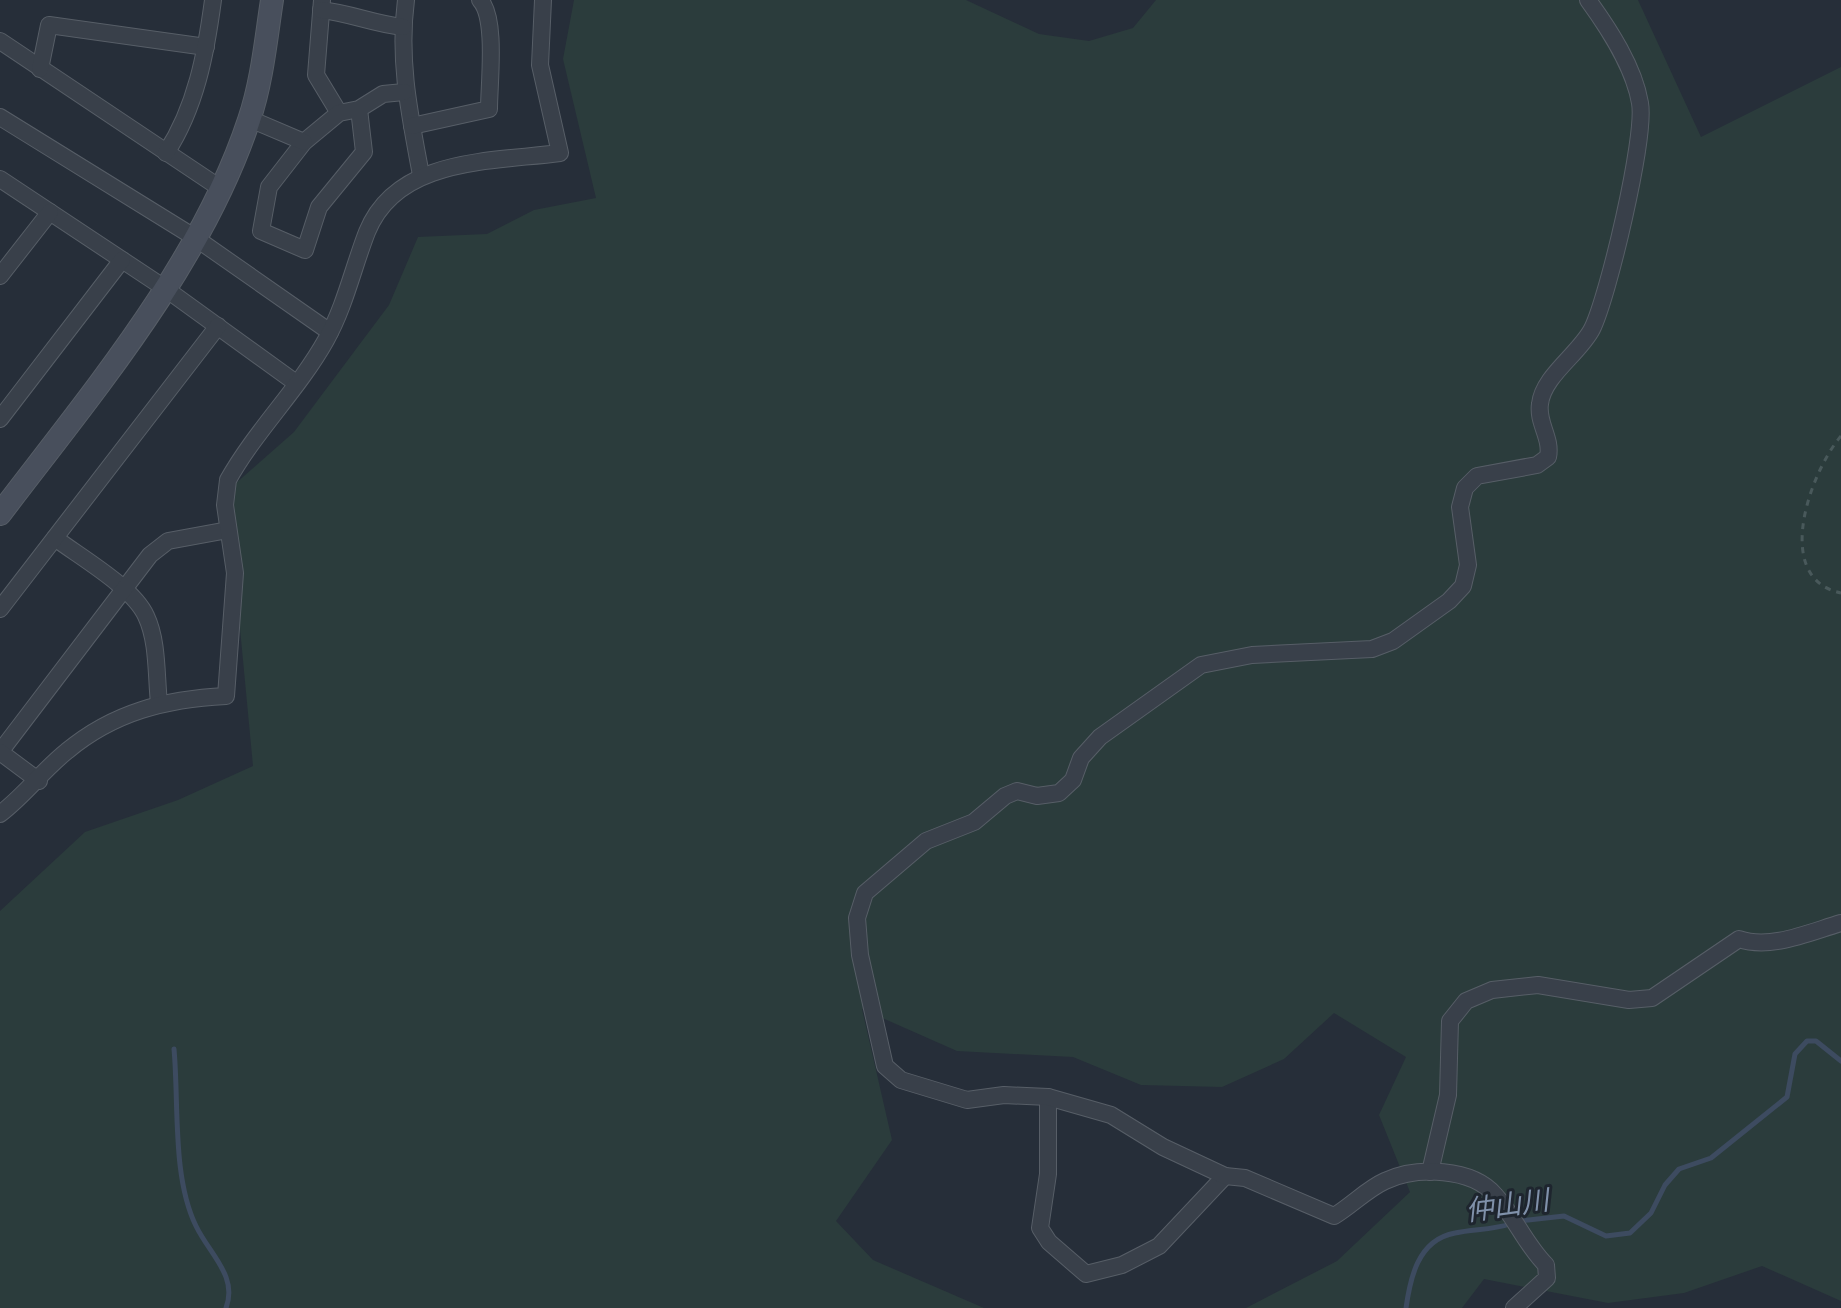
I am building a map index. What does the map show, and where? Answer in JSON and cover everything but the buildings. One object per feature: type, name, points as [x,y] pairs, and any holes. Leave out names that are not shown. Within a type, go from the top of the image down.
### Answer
[{"type":"street","points":[[166,153],[181,130],[206,47],[213,0]]},
{"type":"street","points":[[0,514],[166,289],[220,188],[250,119],[272,0]]},
{"type":"street","points":[[406,0],[403,27],[404,92],[421,175]]},
{"type":"street","points":[[412,126],[489,109],[487,7],[480,0]]},
{"type":"street","points":[[0,814],[39,781],[64,753],[91,732],[125,714],[159,703],[226,696],[235,573],[228,530],[228,480],[330,332],[369,227],[389,196],[421,175],[461,166],[560,153],[540,65],[543,0]]},
{"type":"street","points":[[1514,1308],[1547,1278],[1546,1265],[1527,1245],[1497,1197],[1480,1180],[1430,1172],[1384,1181],[1334,1216],[1245,1178],[1225,1176],[1163,1147],[1111,1115],[1048,1097],[1004,1095],[967,1100],[913,1086],[885,1066],[860,955],[857,918],[865,893],[926,841],[974,822],[1005,796],[1017,791],[1037,796],[1059,793],[1073,780],[1081,758],[1100,737],[1201,665],[1266,654],[1372,649],[1393,641],[1449,601],[1463,586],[1468,565],[1460,507],[1465,488],[1477,476],[1537,465],[1548,457],[1551,445],[1539,405],[1545,390],[1591,332],[1604,302],[1639,137],[1640,104],[1629,69],[1588,0]]},
{"type":"street","points":[[339,113],[316,75],[322,5],[374,24],[403,27]]},
{"type":"street","points":[[40,69],[49,25],[206,47]]},
{"type":"street","points":[[0,41],[220,188]]},
{"type":"street","points":[[359,109],[364,152],[319,207],[305,250],[261,231],[269,187],[304,142],[339,113],[359,109],[383,94],[404,92]]},
{"type":"street","points":[[0,117],[194,237],[330,332]]},
{"type":"street","points":[[250,119],[304,142]]},
{"type":"street","points":[[0,179],[166,289],[296,383]]},
{"type":"street","points":[[0,276],[50,212]]},
{"type":"street","points":[[0,419],[122,260]]},
{"type":"street","points":[[0,609],[218,326]]},
{"type":"street","points":[[39,781],[0,752],[150,555],[168,541],[228,530]]},
{"type":"street","points":[[55,538],[124,590],[145,614],[152,639],[159,703]]},
{"type":"street","points":[[1430,1172],[1448,1095],[1450,1021],[1466,1001],[1492,990],[1538,985],[1629,1000],[1652,998],[1739,939],[1750,943],[1782,940],[1841,923]]},
{"type":"street","points":[[1048,1097],[1048,1174],[1040,1228],[1049,1242],[1086,1274],[1122,1265],[1159,1246],[1225,1176]]},
{"type":"path","points":[[1841,436],[1811,486],[1802,520],[1805,561],[1822,585],[1841,593]]},
{"type":"shaded area","points":[[574,0],[966,0],[1039,34],[1089,41],[1133,28],[1156,0],[1638,0],[1701,137],[1841,67],[1841,1301],[1762,1266],[1684,1293],[1608,1303],[1484,1279],[1462,1308],[1246,1308],[1337,1261],[1410,1192],[1379,1115],[1406,1057],[1334,1013],[1284,1059],[1222,1087],[1141,1085],[1073,1057],[957,1051],[862,1009],[892,1140],[836,1221],[873,1260],[984,1308],[0,1308],[0,911],[85,832],[178,800],[253,766],[227,491],[294,432],[389,305],[418,237],[487,234],[534,210],[596,198],[563,59]]},
{"type":"waterway","name":"仲山川","points":[[1520,1221],[1564,1216],[1606,1236],[1630,1233],[1651,1213],[1665,1185],[1679,1169],[1711,1158],[1787,1097],[1795,1054],[1807,1041],[1816,1041],[1841,1061]]},
{"type":"waterway","points":[[174,1049],[183,1185],[196,1226],[225,1276],[229,1296],[226,1308]]},
{"type":"waterway","name":"仲山川","points":[[1406,1308],[1413,1274],[1424,1252],[1432,1244],[1455,1233],[1510,1224]]}]
